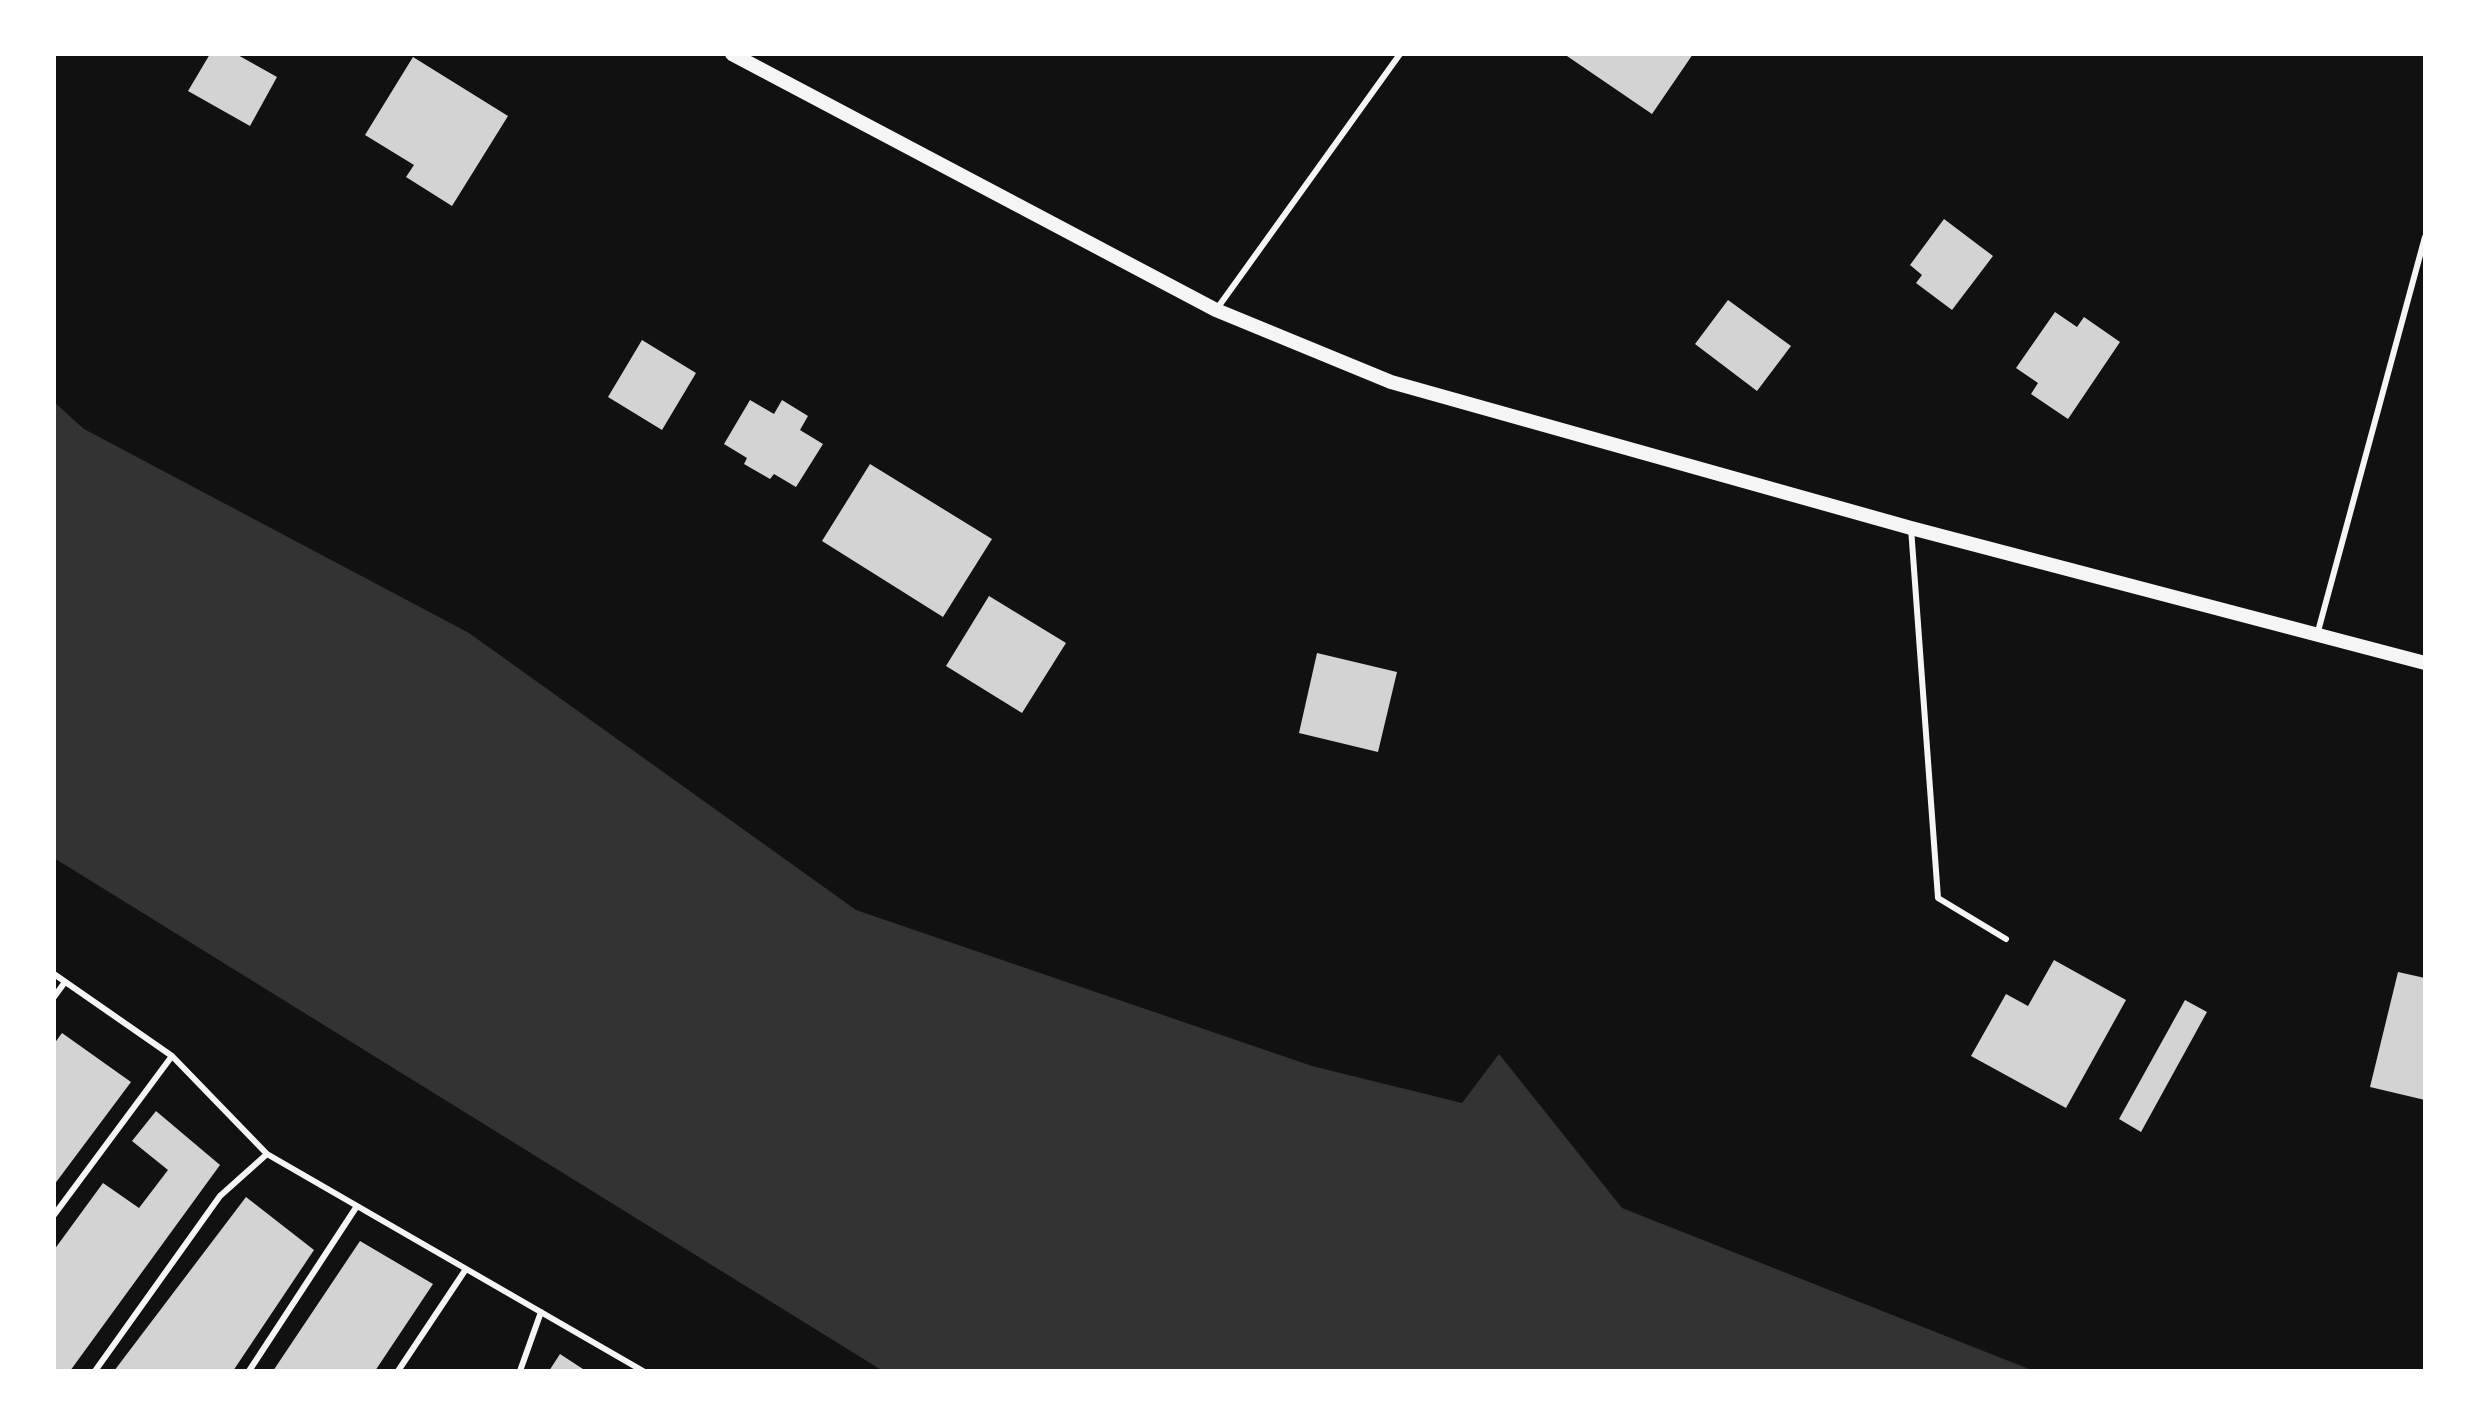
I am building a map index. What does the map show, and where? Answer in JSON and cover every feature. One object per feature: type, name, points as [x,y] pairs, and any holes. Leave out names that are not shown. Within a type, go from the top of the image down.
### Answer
[{"type":"street","points":[[732,54],[1216,310],[1391,382],[1911,528],[2425,663]]},
{"type":"lane","points":[[1216,310],[1400,54]]},
{"type":"lane","points":[[2317,635],[2425,237]]},
{"type":"lane","points":[[1911,528],[1938,898],[2006,939]]},
{"type":"lane","points":[[54,974],[172,1056],[267,1154],[643,1371]]},
{"type":"lane","points":[[54,997],[65,982]]},
{"type":"lane","points":[[54,1215],[172,1056]]},
{"type":"lane","points":[[95,1371],[220,1196],[267,1154]]},
{"type":"lane","points":[[249,1371],[357,1206]]},
{"type":"lane","points":[[398,1371],[466,1269]]},
{"type":"lane","points":[[520,1371],[541,1312]]},
{"type":"shaded area","points":[[54,402],[84,429],[469,633],[856,910],[1312,1066],[1462,1103],[1499,1054],[1622,1208],[2034,1371],[883,1371],[54,858]]},
{"type":"building","points":[[210,54],[236,54],[277,77],[250,126],[188,91]]},
{"type":"building","points":[[1564,54],[1693,54],[1652,114]]},
{"type":"building","points":[[413,57],[508,116],[452,206],[406,177],[414,165],[365,135]]},
{"type":"building","points":[[1944,219],[1993,256],[1952,310],[1916,283],[1922,275],[1910,265]]},
{"type":"building","points":[[1728,300],[1791,346],[1757,391],[1695,344]]},
{"type":"building","points":[[2055,312],[2077,327],[2084,317],[2120,342],[2068,419],[2031,394],[2038,383],[2016,368]]},
{"type":"building","points":[[642,340],[696,373],[662,430],[608,397]]},
{"type":"building","points":[[750,400],[774,414],[782,400],[808,416],[800,430],[823,444],[796,487],[774,474],[770,479],[744,464],[747,458],[724,444]]},
{"type":"building","points":[[870,464],[992,539],[943,617],[822,541]]},
{"type":"building","points":[[989,596],[1066,643],[1022,713],[946,666]]},
{"type":"building","points":[[1317,653],[1397,672],[1378,752],[1299,733]]},
{"type":"building","points":[[2054,960],[2126,1000],[2066,1108],[1971,1056],[2006,994],[2028,1006]]},
{"type":"building","points":[[2398,972],[2425,978],[2425,1100],[2370,1087]]},
{"type":"building","points":[[2185,1000],[2207,1012],[2141,1132],[2119,1119]]},
{"type":"building","points":[[62,1033],[131,1082],[54,1185],[54,1044]]},
{"type":"building","points":[[156,1111],[220,1165],[70,1371],[54,1371],[54,1250],[103,1183],[139,1208],[168,1170],[132,1141]]},
{"type":"building","points":[[246,1197],[314,1250],[233,1371],[114,1371]]},
{"type":"building","points":[[360,1241],[433,1284],[375,1371],[273,1371]]},
{"type":"building","points":[[560,1354],[586,1371],[549,1371]]}]
